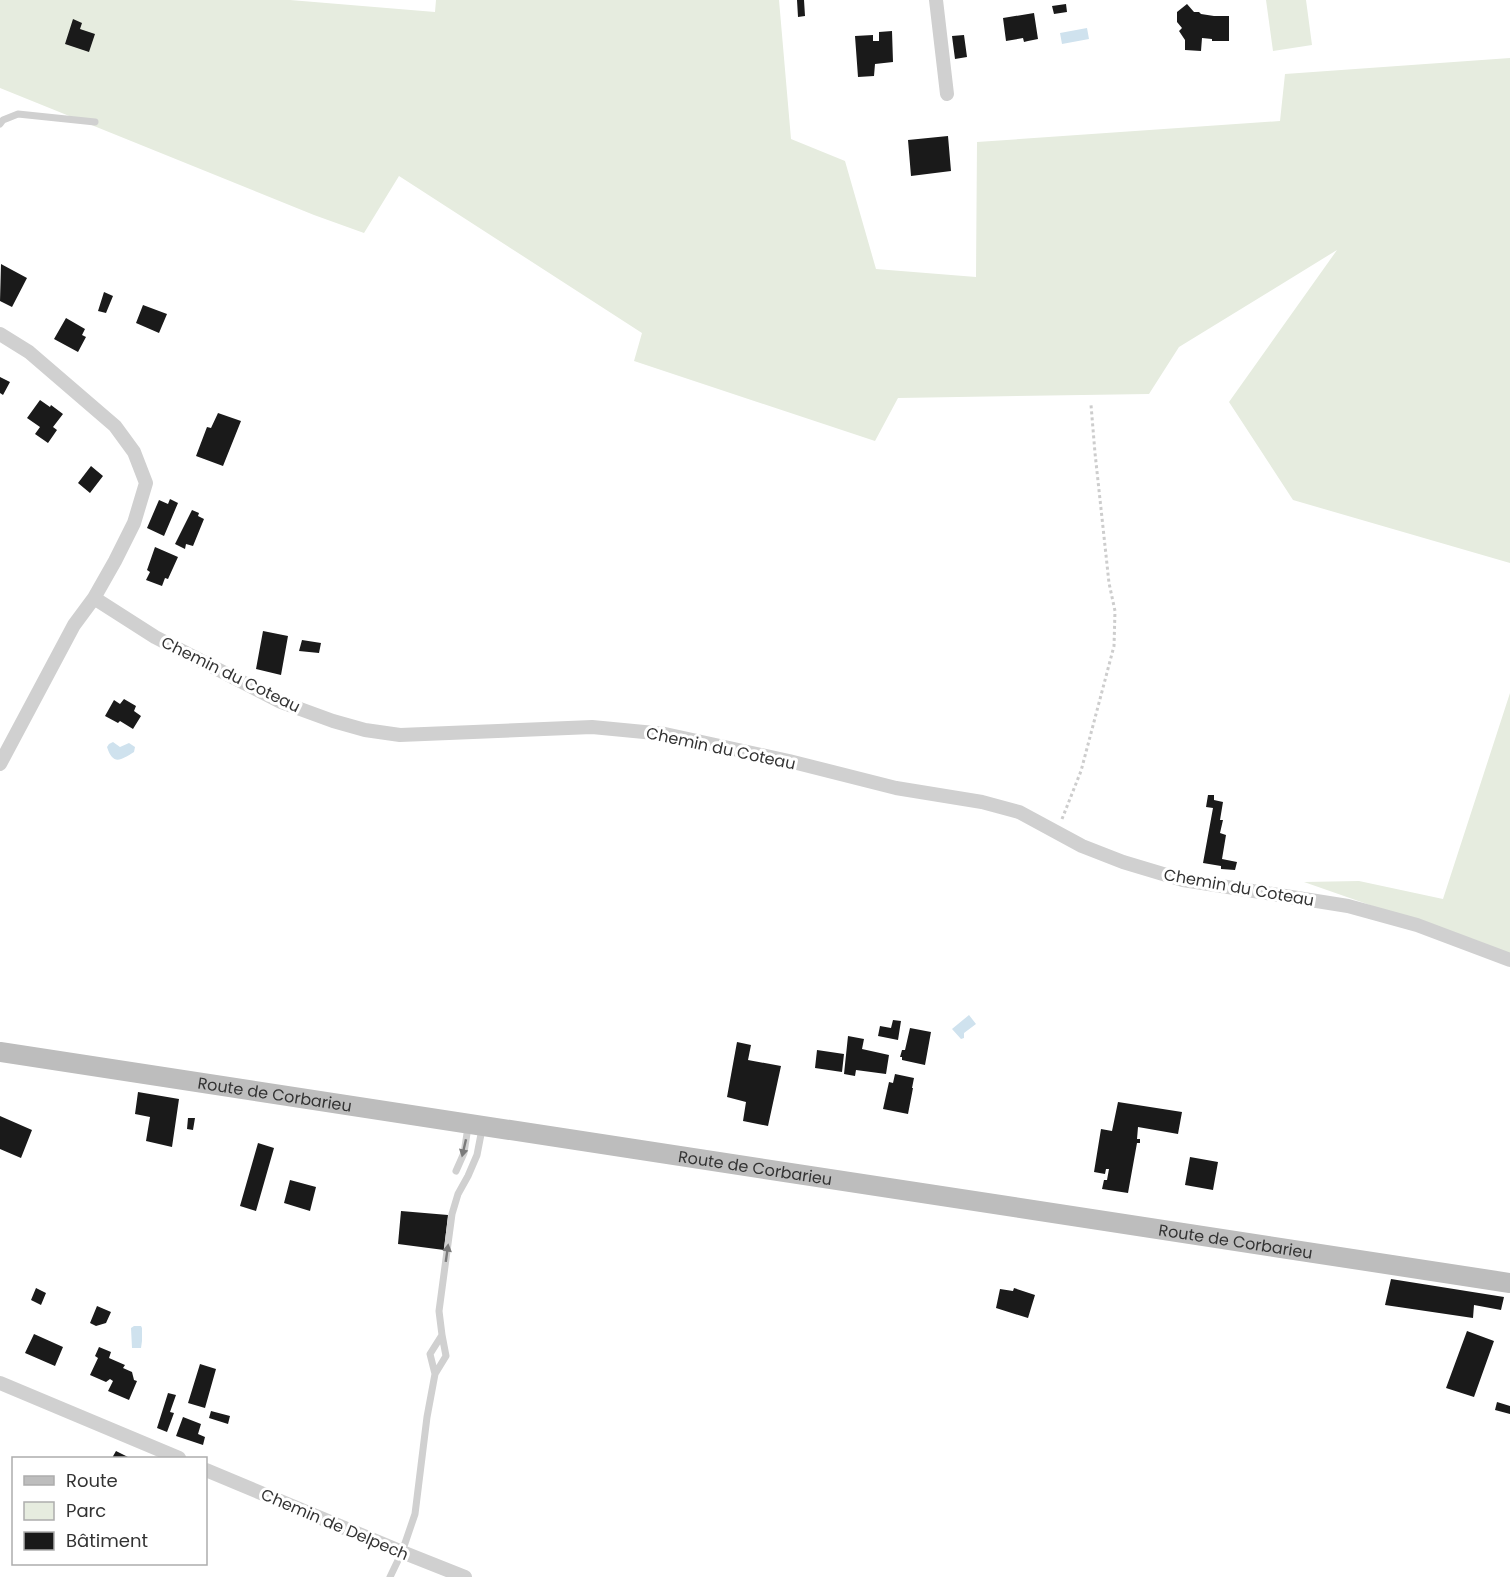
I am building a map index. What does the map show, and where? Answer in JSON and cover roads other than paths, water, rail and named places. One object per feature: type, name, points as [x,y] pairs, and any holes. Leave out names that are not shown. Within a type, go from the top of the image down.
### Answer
[{"type":"main road","name":"Route de Corbarieu","points":[[0,1052],[1510,1283]]},
{"type":"street","points":[[936,0],[947,94]]},
{"type":"street","points":[[0,334],[29,352],[115,426],[134,452],[146,483],[134,523],[94,598],[69,635],[0,764]]},
{"type":"street","name":"Chemin du Coteau","points":[[94,598],[155,637],[281,702],[365,730],[400,735],[592,727],[664,734],[789,761],[896,788],[982,802],[1019,812],[1082,846],[1123,862],[1183,880],[1348,906],[1417,925],[1510,960]]},
{"type":"street","points":[[0,1383],[177,1457]]},
{"type":"street","name":"Chemin de Delpech","points":[[207,1470],[465,1577]]},
{"type":"lane","points":[[0,123],[18,114],[95,122]]},
{"type":"lane","points":[[456,1171],[475,1125]]},
{"type":"lane","points":[[390,1577],[402,1552],[415,1514],[427,1417],[435,1374],[446,1356],[439,1311],[452,1214],[458,1194],[477,1155],[475,1125]]},
{"type":"lane","points":[[435,1374],[430,1354],[442,1335]]},
{"type":"water","points":[[1087,28],[1089,39],[1062,44],[1060,33]]},
{"type":"water","points":[[113,742],[120,747],[129,743],[135,747],[134,752],[121,759],[115,759],[107,747]]},
{"type":"water","points":[[969,1015],[976,1024],[964,1033],[964,1038],[961,1039],[952,1029]]},
{"type":"water","points":[[134,1326],[142,1328],[141,1348],[132,1348],[131,1328]]}]
